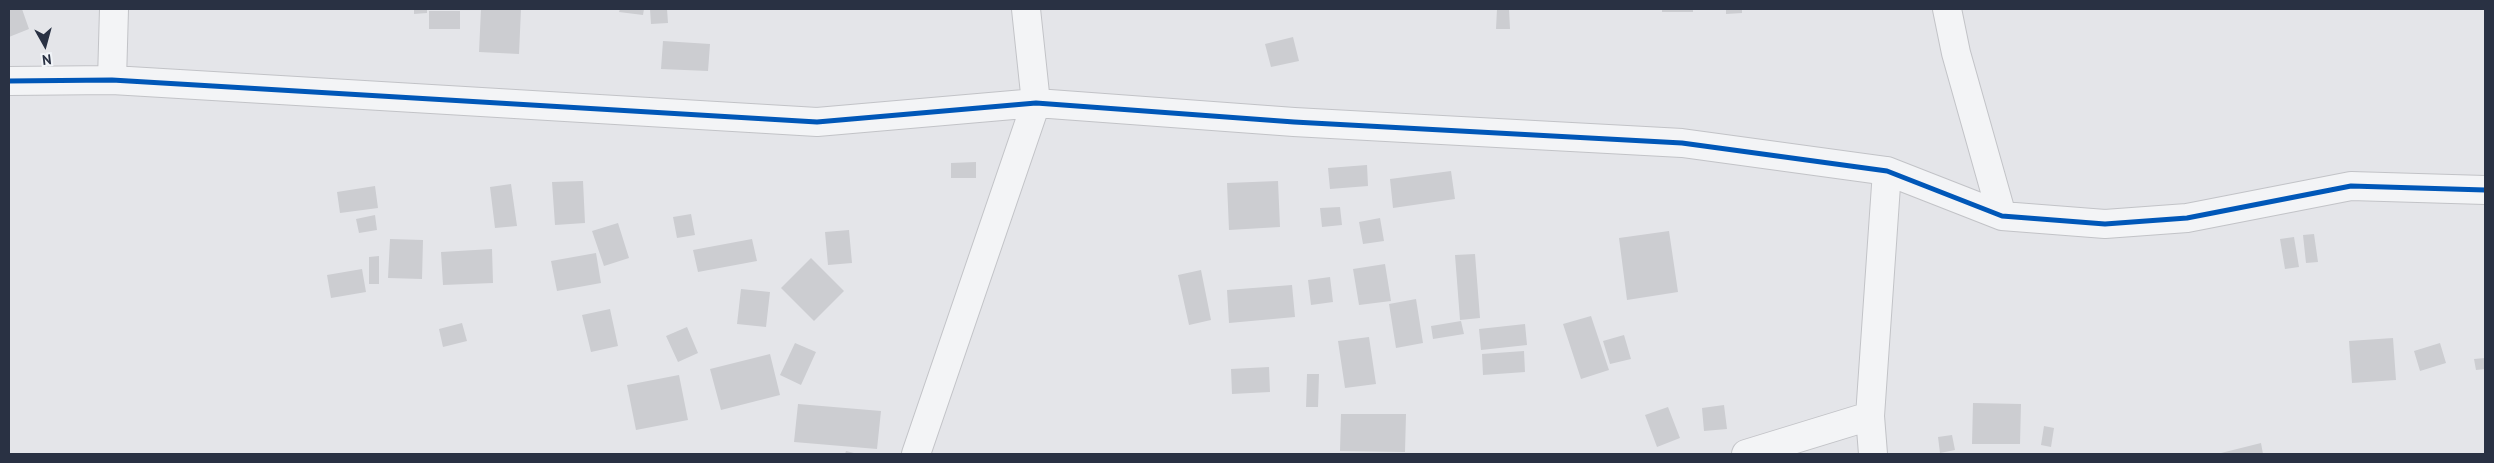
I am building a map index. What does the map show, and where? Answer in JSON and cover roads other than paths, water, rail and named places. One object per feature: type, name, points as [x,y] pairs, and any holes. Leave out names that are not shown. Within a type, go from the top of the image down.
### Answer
[{"type":"street","points":[[112,80],[114,9]]},
{"type":"street","points":[[916,454],[1036,104],[1026,9]]},
{"type":"street","points":[[1947,9],[1956,53],[2002,216]]},
{"type":"street","points":[[9,81],[112,80],[817,122],[1036,104],[1294,122],[1682,143],[1887,171],[2002,216],[2104,224],[2187,218],[2351,186],[2485,190]]},
{"type":"street","points":[[1872,454],[1870,416],[1887,171]]},
{"type":"street","points":[[1746,454],[1870,416]]}]
